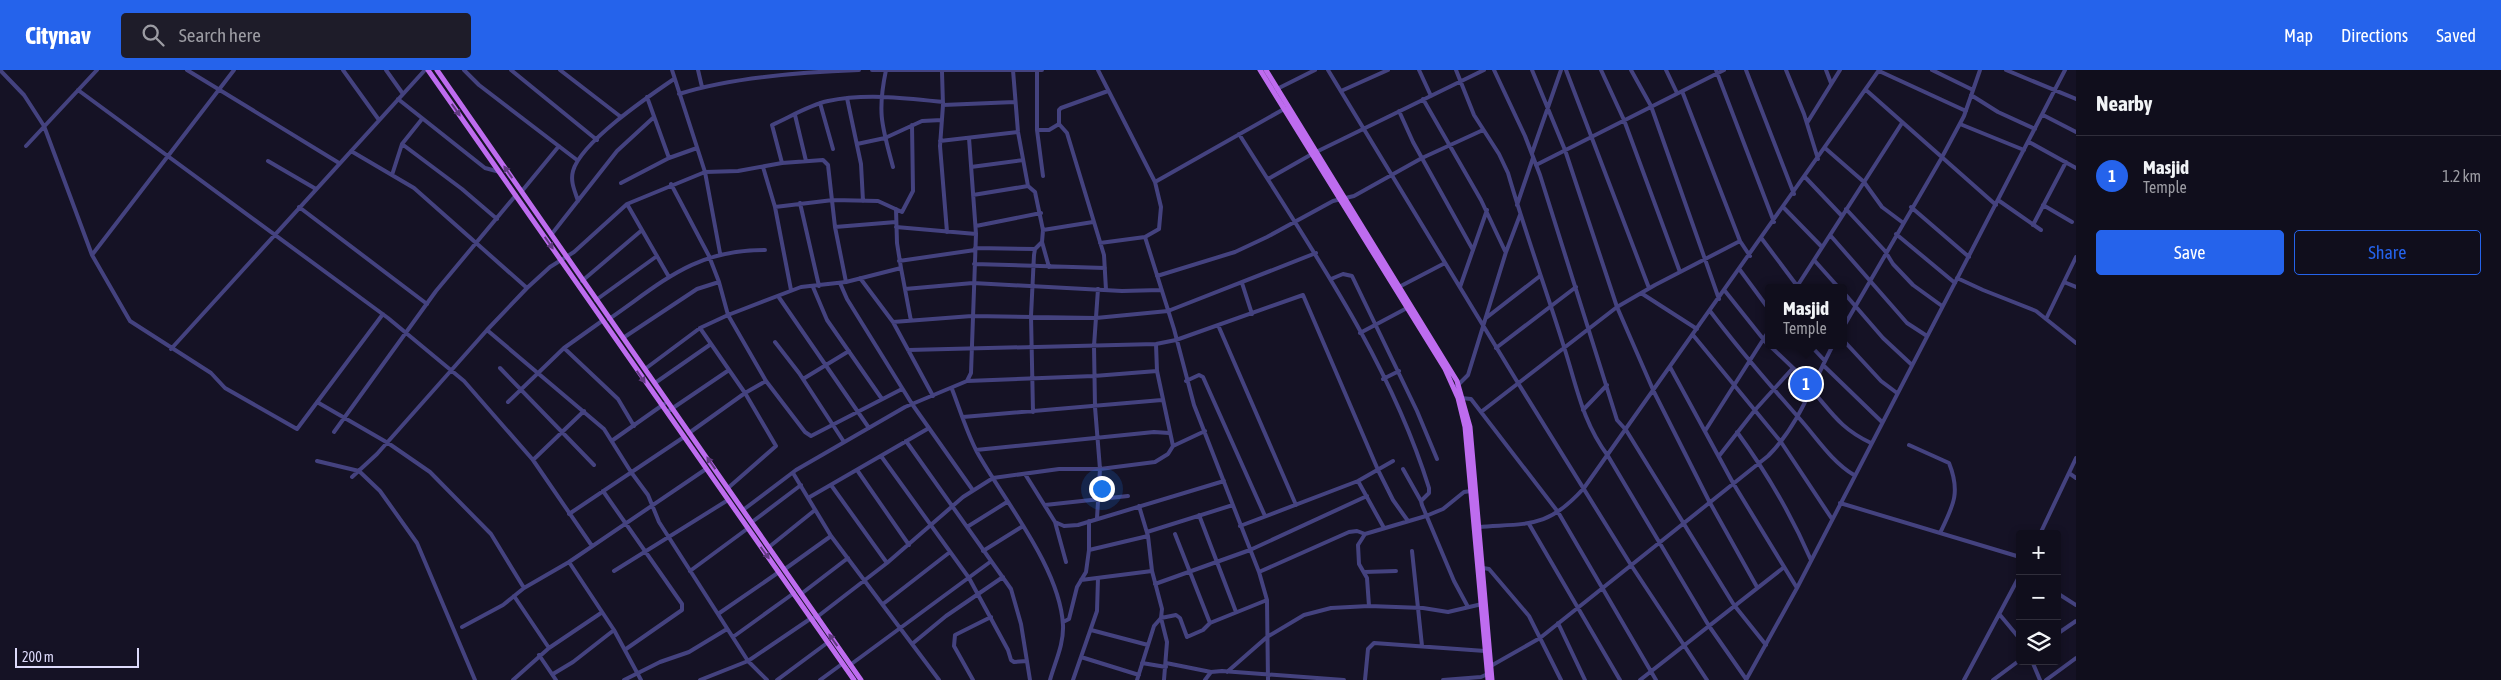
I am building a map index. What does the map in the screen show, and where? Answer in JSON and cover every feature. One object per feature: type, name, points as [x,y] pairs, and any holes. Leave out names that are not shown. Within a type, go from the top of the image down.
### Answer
[{"type":"main road","points":[[426,70],[500,172],[747,529],[801,594],[861,680]]},
{"type":"main road","points":[[437,70],[522,191],[582,281],[744,510],[769,547],[810,619],[854,680]]},
{"type":"main road","points":[[1260,70],[1343,199],[1457,387],[1470,427],[1485,651],[1492,680]]},
{"type":"main road","points":[[1266,70],[1314,153]]},
{"type":"main road","points":[[1397,288],[1407,308],[1457,387]]},
{"type":"main road","points":[[1461,398],[1471,491],[1483,568],[1489,672]]},
{"type":"street","points":[[0,70],[24,95],[44,126],[92,255],[130,321],[211,373],[225,388],[297,429],[383,314]]},
{"type":"street","points":[[26,146],[97,70]]},
{"type":"street","points":[[187,70],[339,163]]},
{"type":"street","points":[[92,255],[234,70]]},
{"type":"street","points":[[343,70],[379,120]]},
{"type":"street","points":[[386,70],[403,94]]},
{"type":"street","points":[[171,349],[426,70]]},
{"type":"street","points":[[464,70],[479,85],[577,160]]},
{"type":"street","points":[[510,70],[597,140]]},
{"type":"street","points":[[560,70],[621,117]]},
{"type":"street","points":[[672,70],[705,172],[720,253]]},
{"type":"street","points":[[698,70],[702,86]]},
{"type":"street","points":[[783,70],[784,75]]},
{"type":"street","points":[[679,94],[702,86],[784,75],[832,70],[859,70]]},
{"type":"street","points":[[872,70],[1039,70],[1037,130],[1043,176]]},
{"type":"street","points":[[886,70],[880,98],[881,121],[893,167]]},
{"type":"street","points":[[1098,70],[1155,182],[1161,207],[1159,229],[1145,237],[1131,237],[1100,243]]},
{"type":"street","points":[[1277,89],[1315,70]]},
{"type":"street","points":[[1328,70],[1496,348],[1631,565],[1707,680]]},
{"type":"street","points":[[1341,92],[1388,70]]},
{"type":"street","points":[[1419,70],[1431,96]]},
{"type":"street","points":[[1456,70],[1471,110],[1508,173],[1583,410],[1593,436],[1608,456],[1709,626],[1746,679],[1797,588],[2065,70]]},
{"type":"street","points":[[1268,179],[1314,153],[1484,70]]},
{"type":"street","points":[[1494,70],[1536,165],[1617,420],[1626,430],[1734,605],[1766,645]]},
{"type":"street","points":[[1532,70],[1564,150],[1618,308],[1654,392],[1709,502],[1756,587]]},
{"type":"street","points":[[1517,205],[1560,70]]},
{"type":"street","points":[[1566,70],[1649,288]]},
{"type":"street","points":[[1601,70],[1624,120],[1680,272]]},
{"type":"street","points":[[1632,70],[1651,106],[1719,299]]},
{"type":"street","points":[[1666,70],[1679,92],[1740,240],[1750,256]]},
{"type":"street","points":[[1536,165],[1724,70]]},
{"type":"street","points":[[1746,70],[1794,194]]},
{"type":"street","points":[[1786,70],[1807,123],[1818,159]]},
{"type":"street","points":[[1826,70],[1832,83]]},
{"type":"street","points":[[1807,123],[1840,70]]},
{"type":"street","points":[[1932,70],[1973,90]]},
{"type":"street","points":[[1847,320],[1885,251],[1960,124],[1980,70]]},
{"type":"street","points":[[2006,70],[2076,99]]},
{"type":"street","points":[[939,71],[943,103],[940,141],[947,232]]},
{"type":"street","points":[[1013,71],[1018,132],[1023,160],[1028,186],[1035,192],[1041,213],[1042,242],[1050,267]]},
{"type":"street","points":[[1477,527],[1529,524],[1548,519],[1571,503],[1654,392],[1879,71],[1966,112]]},
{"type":"street","points":[[1717,72],[1774,222]]},
{"type":"street","points":[[578,201],[572,183],[577,160],[621,117],[674,79]]},
{"type":"street","points":[[78,90],[383,314],[464,381],[533,460],[592,546]]},
{"type":"street","points":[[1866,90],[1941,159],[1996,205]]},
{"type":"street","points":[[1106,290],[1105,268],[1100,243],[1067,133],[1059,124],[1059,110],[1108,91]]},
{"type":"street","points":[[1971,95],[1998,112],[2035,129]]},
{"type":"street","points":[[647,97],[669,158]]},
{"type":"street","points":[[847,98],[862,164],[863,201]]},
{"type":"street","points":[[782,163],[772,125],[820,104],[847,98],[880,98],[943,103],[1015,102]]},
{"type":"street","points":[[398,99],[484,168],[500,172]]},
{"type":"street","points":[[1423,99],[1486,210],[1506,252]]},
{"type":"street","points":[[820,104],[833,149]]},
{"type":"street","points":[[1155,182],[1284,109]]},
{"type":"street","points":[[1399,111],[1422,158],[1473,250]]},
{"type":"street","points":[[795,115],[806,161]]},
{"type":"street","points":[[2043,115],[2076,132]]},
{"type":"street","points":[[551,235],[617,151],[654,117]]},
{"type":"street","points":[[392,175],[402,144],[422,119]]},
{"type":"street","points":[[857,144],[885,138],[922,121],[942,120]]},
{"type":"street","points":[[1799,284],[1902,123]]},
{"type":"street","points":[[1037,130],[1049,130],[1059,124]]},
{"type":"street","points":[[1960,124],[2024,150]]},
{"type":"street","points":[[775,207],[833,200],[878,201],[902,212],[913,191],[912,125]]},
{"type":"street","points":[[1157,276],[1235,252],[1333,202],[1354,196],[1422,158],[1483,130]]},
{"type":"street","points":[[940,141],[1018,132]]},
{"type":"street","points":[[1239,134],[1316,253],[1404,416],[1429,493],[1421,501]]},
{"type":"street","points":[[967,381],[971,373],[976,234],[969,138]]},
{"type":"street","points":[[2029,142],[2076,168]]},
{"type":"street","points":[[402,144],[462,189],[497,219]]},
{"type":"street","points":[[522,191],[559,146]]},
{"type":"street","points":[[621,183],[669,158],[697,148]]},
{"type":"street","points":[[1825,148],[1864,182],[1882,207],[1902,222]]},
{"type":"street","points":[[351,150],[414,188],[527,288]]},
{"type":"street","points":[[352,477],[388,442],[487,330],[527,288],[560,260],[574,252],[627,204],[671,184],[705,172],[738,171],[782,163],[823,160],[828,165],[835,227],[846,282]]},
{"type":"street","points":[[971,167],[1023,160]]},
{"type":"street","points":[[268,161],[316,189]]},
{"type":"street","points":[[2033,224],[2066,162]]},
{"type":"street","points":[[763,167],[775,207],[791,290]]},
{"type":"street","points":[[1805,177],[1842,216]]},
{"type":"street","points":[[671,184],[709,256],[719,282],[728,315],[766,381],[808,435],[811,436],[902,389]]},
{"type":"street","points":[[974,195],[1028,186]]},
{"type":"street","points":[[334,432],[427,304],[516,195]]},
{"type":"street","points":[[1998,200],[2041,230]]},
{"type":"street","points":[[800,203],[819,286]]},
{"type":"street","points":[[627,204],[669,277]]},
{"type":"street","points":[[2043,205],[2072,222]]},
{"type":"street","points":[[1911,207],[1969,256]]},
{"type":"street","points":[[299,208],[427,304]]},
{"type":"street","points":[[1784,208],[1822,247]]},
{"type":"street","points":[[896,209],[899,261],[911,321]]},
{"type":"street","points":[[1846,209],[1913,285],[1942,306]]},
{"type":"street","points":[[1460,287],[1486,210]]},
{"type":"street","points":[[976,226],[1041,213]]},
{"type":"street","points":[[1457,387],[1468,375],[1506,252],[1520,214]]},
{"type":"street","points":[[1043,230],[1093,222]]},
{"type":"street","points":[[835,227],[896,225],[976,234]]},
{"type":"street","points":[[582,281],[642,230]]},
{"type":"street","points":[[1896,234],[1955,283]]},
{"type":"street","points":[[1830,235],[1907,323],[1927,336]]},
{"type":"street","points":[[1145,237],[1168,311],[1186,381],[1259,572],[1267,600],[1268,680]]},
{"type":"street","points":[[1762,239],[1795,284]]},
{"type":"street","points":[[1481,412],[1589,328],[1618,308],[1649,288],[1740,240]]},
{"type":"street","points":[[1033,412],[1032,316],[1034,267],[1035,249],[1042,242]]},
{"type":"street","points":[[899,261],[975,249],[1035,249]]},
{"type":"street","points":[[609,319],[669,277],[693,263],[720,253],[765,250]]},
{"type":"street","points":[[893,322],[972,316],[1096,318],[1168,311],[1316,253]]},
{"type":"street","points":[[596,301],[657,256]]},
{"type":"street","points":[[2046,319],[2076,257]]},
{"type":"street","points":[[1814,260],[1835,284]]},
{"type":"street","points":[[1397,288],[1445,263]]},
{"type":"street","points":[[974,264],[1105,268]]},
{"type":"street","points":[[645,369],[700,328],[791,290],[846,282],[901,268]]},
{"type":"street","points":[[1740,270],[1765,304]]},
{"type":"street","points":[[1331,279],[1343,274],[1352,276],[1399,371],[1437,459]]},
{"type":"street","points":[[1486,318],[1540,276]]},
{"type":"street","points":[[860,278],[893,322],[933,396]]},
{"type":"street","points":[[1957,278],[2036,311],[2076,342]]},
{"type":"street","points":[[623,338],[697,289],[719,282]]},
{"type":"street","points":[[2064,282],[2076,287]]},
{"type":"street","points":[[840,283],[847,299],[902,389],[972,490]]},
{"type":"street","points":[[905,289],[973,283],[1106,290],[1161,290]]},
{"type":"street","points":[[1242,283],[1252,314]]},
{"type":"street","points":[[813,287],[827,320],[882,399]]},
{"type":"street","points":[[1496,348],[1550,304],[1576,287]]},
{"type":"street","points":[[1097,518],[1100,469],[1095,407],[1094,346],[1098,289]]},
{"type":"street","points":[[1725,291],[1763,340]]},
{"type":"street","points":[[1641,293],[1698,329]]},
{"type":"street","points":[[778,296],[869,428]]},
{"type":"street","points":[[908,350],[1156,344],[1176,340],[1299,296],[1306,297],[1378,470],[1392,500],[1408,521]]},
{"type":"street","points":[[1847,297],[1912,365]]},
{"type":"street","points":[[1360,333],[1407,308]]},
{"type":"street","points":[[1710,311],[1749,362],[1798,416],[1830,457],[1854,475]]},
{"type":"street","points":[[508,402],[564,348],[602,321]]},
{"type":"street","points":[[1218,325],[1296,505]]},
{"type":"street","points":[[700,328],[745,393],[776,446],[728,488]]},
{"type":"street","points":[[487,330],[584,411],[613,440],[653,505],[659,522],[727,629],[748,660],[767,680]]},
{"type":"street","points":[[1694,335],[1781,442],[1832,519]]},
{"type":"street","points":[[1705,431],[1765,337]]},
{"type":"street","points":[[775,342],[803,379],[844,442]]},
{"type":"street","points":[[655,383],[711,344]]},
{"type":"street","points":[[1156,344],[1157,371],[1173,446]]},
{"type":"street","points":[[1847,344],[1880,381],[1897,393]]},
{"type":"street","points":[[564,348],[618,399],[634,426]]},
{"type":"street","points":[[1773,349],[1812,387],[1841,425],[1852,434],[1871,443]]},
{"type":"street","points":[[1813,349],[1824,363],[1882,422]]},
{"type":"street","points":[[1443,680],[1481,677],[1540,638],[1658,541],[1759,462],[1781,442],[1798,416],[1831,349]]},
{"type":"street","points":[[803,379],[849,351]]},
{"type":"street","points":[[1670,367],[1733,483],[1783,568],[1797,588]]},
{"type":"street","points":[[500,368],[522,388],[594,465]]},
{"type":"street","points":[[1718,456],[1755,410],[1793,368]]},
{"type":"street","points":[[667,412],[729,370]]},
{"type":"street","points":[[744,510],[793,472],[844,442],[912,404],[952,389],[967,381],[1094,376],[1157,371]]},
{"type":"street","points":[[1383,379],[1399,371]]},
{"type":"street","points":[[1186,381],[1199,375],[1203,377],[1265,516]]},
{"type":"street","points":[[690,433],[745,393],[766,381]]},
{"type":"street","points":[[1583,410],[1607,385]]},
{"type":"street","points":[[952,389],[976,450],[1035,544],[1053,584],[1063,622],[1063,638],[1050,680]]},
{"type":"street","points":[[1461,398],[1471,399],[1558,512],[1656,680]]},
{"type":"street","points":[[963,417],[1162,400]]},
{"type":"street","points":[[317,402],[388,442],[430,472],[492,534],[524,588]]},
{"type":"street","points":[[613,440],[668,402]]},
{"type":"street","points":[[533,460],[584,411]]},
{"type":"street","points":[[808,498],[929,428]]},
{"type":"street","points":[[700,680],[748,660],[810,619],[817,617],[909,545],[972,490],[993,478],[1059,469],[1100,469],[1155,462],[1168,454],[1173,446],[1205,431]]},
{"type":"street","points":[[976,450],[1154,432],[1169,433]]},
{"type":"street","points":[[1737,432],[1759,462],[1786,506],[1811,560]]},
{"type":"street","points":[[569,514],[684,437]]},
{"type":"street","points":[[906,441],[953,506],[990,562],[1011,589],[1021,624],[1030,680]]},
{"type":"street","points":[[1909,445],[1949,464],[1954,477],[1954,502],[1940,533]]},
{"type":"street","points":[[881,456],[970,578],[1008,650],[1011,660],[1014,662],[1027,661]]},
{"type":"street","points":[[2042,530],[2076,458]]},
{"type":"street","points":[[316,460],[359,471],[380,491],[416,543],[475,680]]},
{"type":"street","points":[[1240,526],[1358,481],[1393,461]]},
{"type":"street","points":[[462,627],[503,605],[524,588],[569,562],[706,468]]},
{"type":"street","points":[[1403,469],[1421,501],[1426,516],[1468,607]]},
{"type":"street","points":[[857,470],[909,545]]},
{"type":"street","points":[[793,472],[832,536],[939,680]]},
{"type":"street","points":[[1025,474],[1054,522],[1066,562]]},
{"type":"street","points":[[2069,474],[2076,477]]},
{"type":"street","points":[[1054,522],[1064,526],[1078,525],[1224,481]]},
{"type":"street","points":[[1358,481],[1384,528]]},
{"type":"street","points":[[830,485],[887,563]]},
{"type":"street","points":[[752,522],[801,486]]},
{"type":"street","points":[[603,491],[644,553],[682,604],[682,610],[626,650]]},
{"type":"street","points":[[1259,572],[1349,532],[1357,531],[1365,534],[1426,516],[1443,509],[1464,492],[1471,491]]},
{"type":"street","points":[[1044,505],[1128,496]]},
{"type":"street","points":[[1155,584],[1250,550],[1367,496]]},
{"type":"street","points":[[614,571],[670,538],[728,500]]},
{"type":"street","points":[[967,527],[1007,502]]},
{"type":"street","points":[[1840,503],[2016,556]]},
{"type":"street","points":[[1089,550],[1148,534],[1199,515],[1233,505]]},
{"type":"street","points":[[1139,506],[1148,534],[1152,571],[1162,609],[1161,618],[1167,642],[1164,680]]},
{"type":"street","points":[[769,547],[815,510]]},
{"type":"street","points":[[1199,515],[1236,612]]},
{"type":"street","points":[[1063,622],[1068,619],[1086,572],[1089,550],[1089,521]]},
{"type":"street","points":[[1529,524],[1576,608],[1620,680]]},
{"type":"street","points":[[983,551],[1023,526]]},
{"type":"street","points":[[690,571],[747,529]]},
{"type":"street","points":[[1175,534],[1210,623]]},
{"type":"street","points":[[1365,534],[1358,545],[1359,564],[1367,578],[1369,606]]},
{"type":"street","points":[[718,614],[832,536]]},
{"type":"street","points":[[1412,551],[1422,646]]},
{"type":"street","points":[[883,604],[950,552]]},
{"type":"street","points":[[801,594],[848,558]]},
{"type":"street","points":[[569,562],[614,630],[639,673],[641,680]]},
{"type":"street","points":[[850,665],[901,630],[990,562]]},
{"type":"street","points":[[1483,568],[1489,569],[1529,616],[1561,680]]},
{"type":"street","points":[[1640,680],[1684,647],[1756,587],[1783,568]]},
{"type":"street","points":[[1082,580],[1152,571]]},
{"type":"street","points":[[1364,572],[1396,571]]},
{"type":"street","points":[[912,644],[1003,577]]},
{"type":"street","points":[[1073,680],[1097,611],[1098,578]]},
{"type":"street","points":[[1964,680],[2016,583]]},
{"type":"street","points":[[733,637],[794,593]]},
{"type":"street","points":[[514,596],[548,648]]},
{"type":"street","points":[[2061,596],[2076,605]]},
{"type":"street","points":[[1137,680],[1154,626],[1161,618],[1176,615],[1180,618],[1187,636],[1203,630],[1210,623],[1267,600]]},
{"type":"street","points":[[1227,672],[1267,637],[1304,614],[1331,608],[1369,606],[1418,608],[1448,612],[1482,604]]},
{"type":"street","points":[[513,680],[548,648],[602,613]]},
{"type":"street","points":[[2000,615],[2016,634]]},
{"type":"street","points":[[973,680],[954,646],[955,634],[991,617]]},
{"type":"street","points":[[2061,631],[2076,621]]},
{"type":"street","points":[[1558,623],[1585,680]]},
{"type":"street","points":[[624,680],[660,662],[689,652],[727,629]]},
{"type":"street","points":[[553,674],[573,662],[614,630]]},
{"type":"street","points":[[1091,630],[1148,645]]},
{"type":"street","points":[[1366,680],[1370,645],[1374,643],[1485,651]]},
{"type":"street","points":[[777,680],[827,644]]},
{"type":"street","points":[[539,655],[556,680]]},
{"type":"street","points":[[1081,657],[1139,675]]},
{"type":"street","points":[[2046,680],[2076,658]]},
{"type":"street","points":[[1142,663],[1210,672],[1344,680]]},
{"type":"street","points":[[1993,680],[2016,663]]},
{"type":"street","points":[[820,680],[842,664]]},
{"type":"street","points":[[2034,665],[2040,680]]},
{"type":"street","points":[[1205,680],[1210,672]]},
{"type":"place","name":"Masjid","points":[[1806,384]]}]
